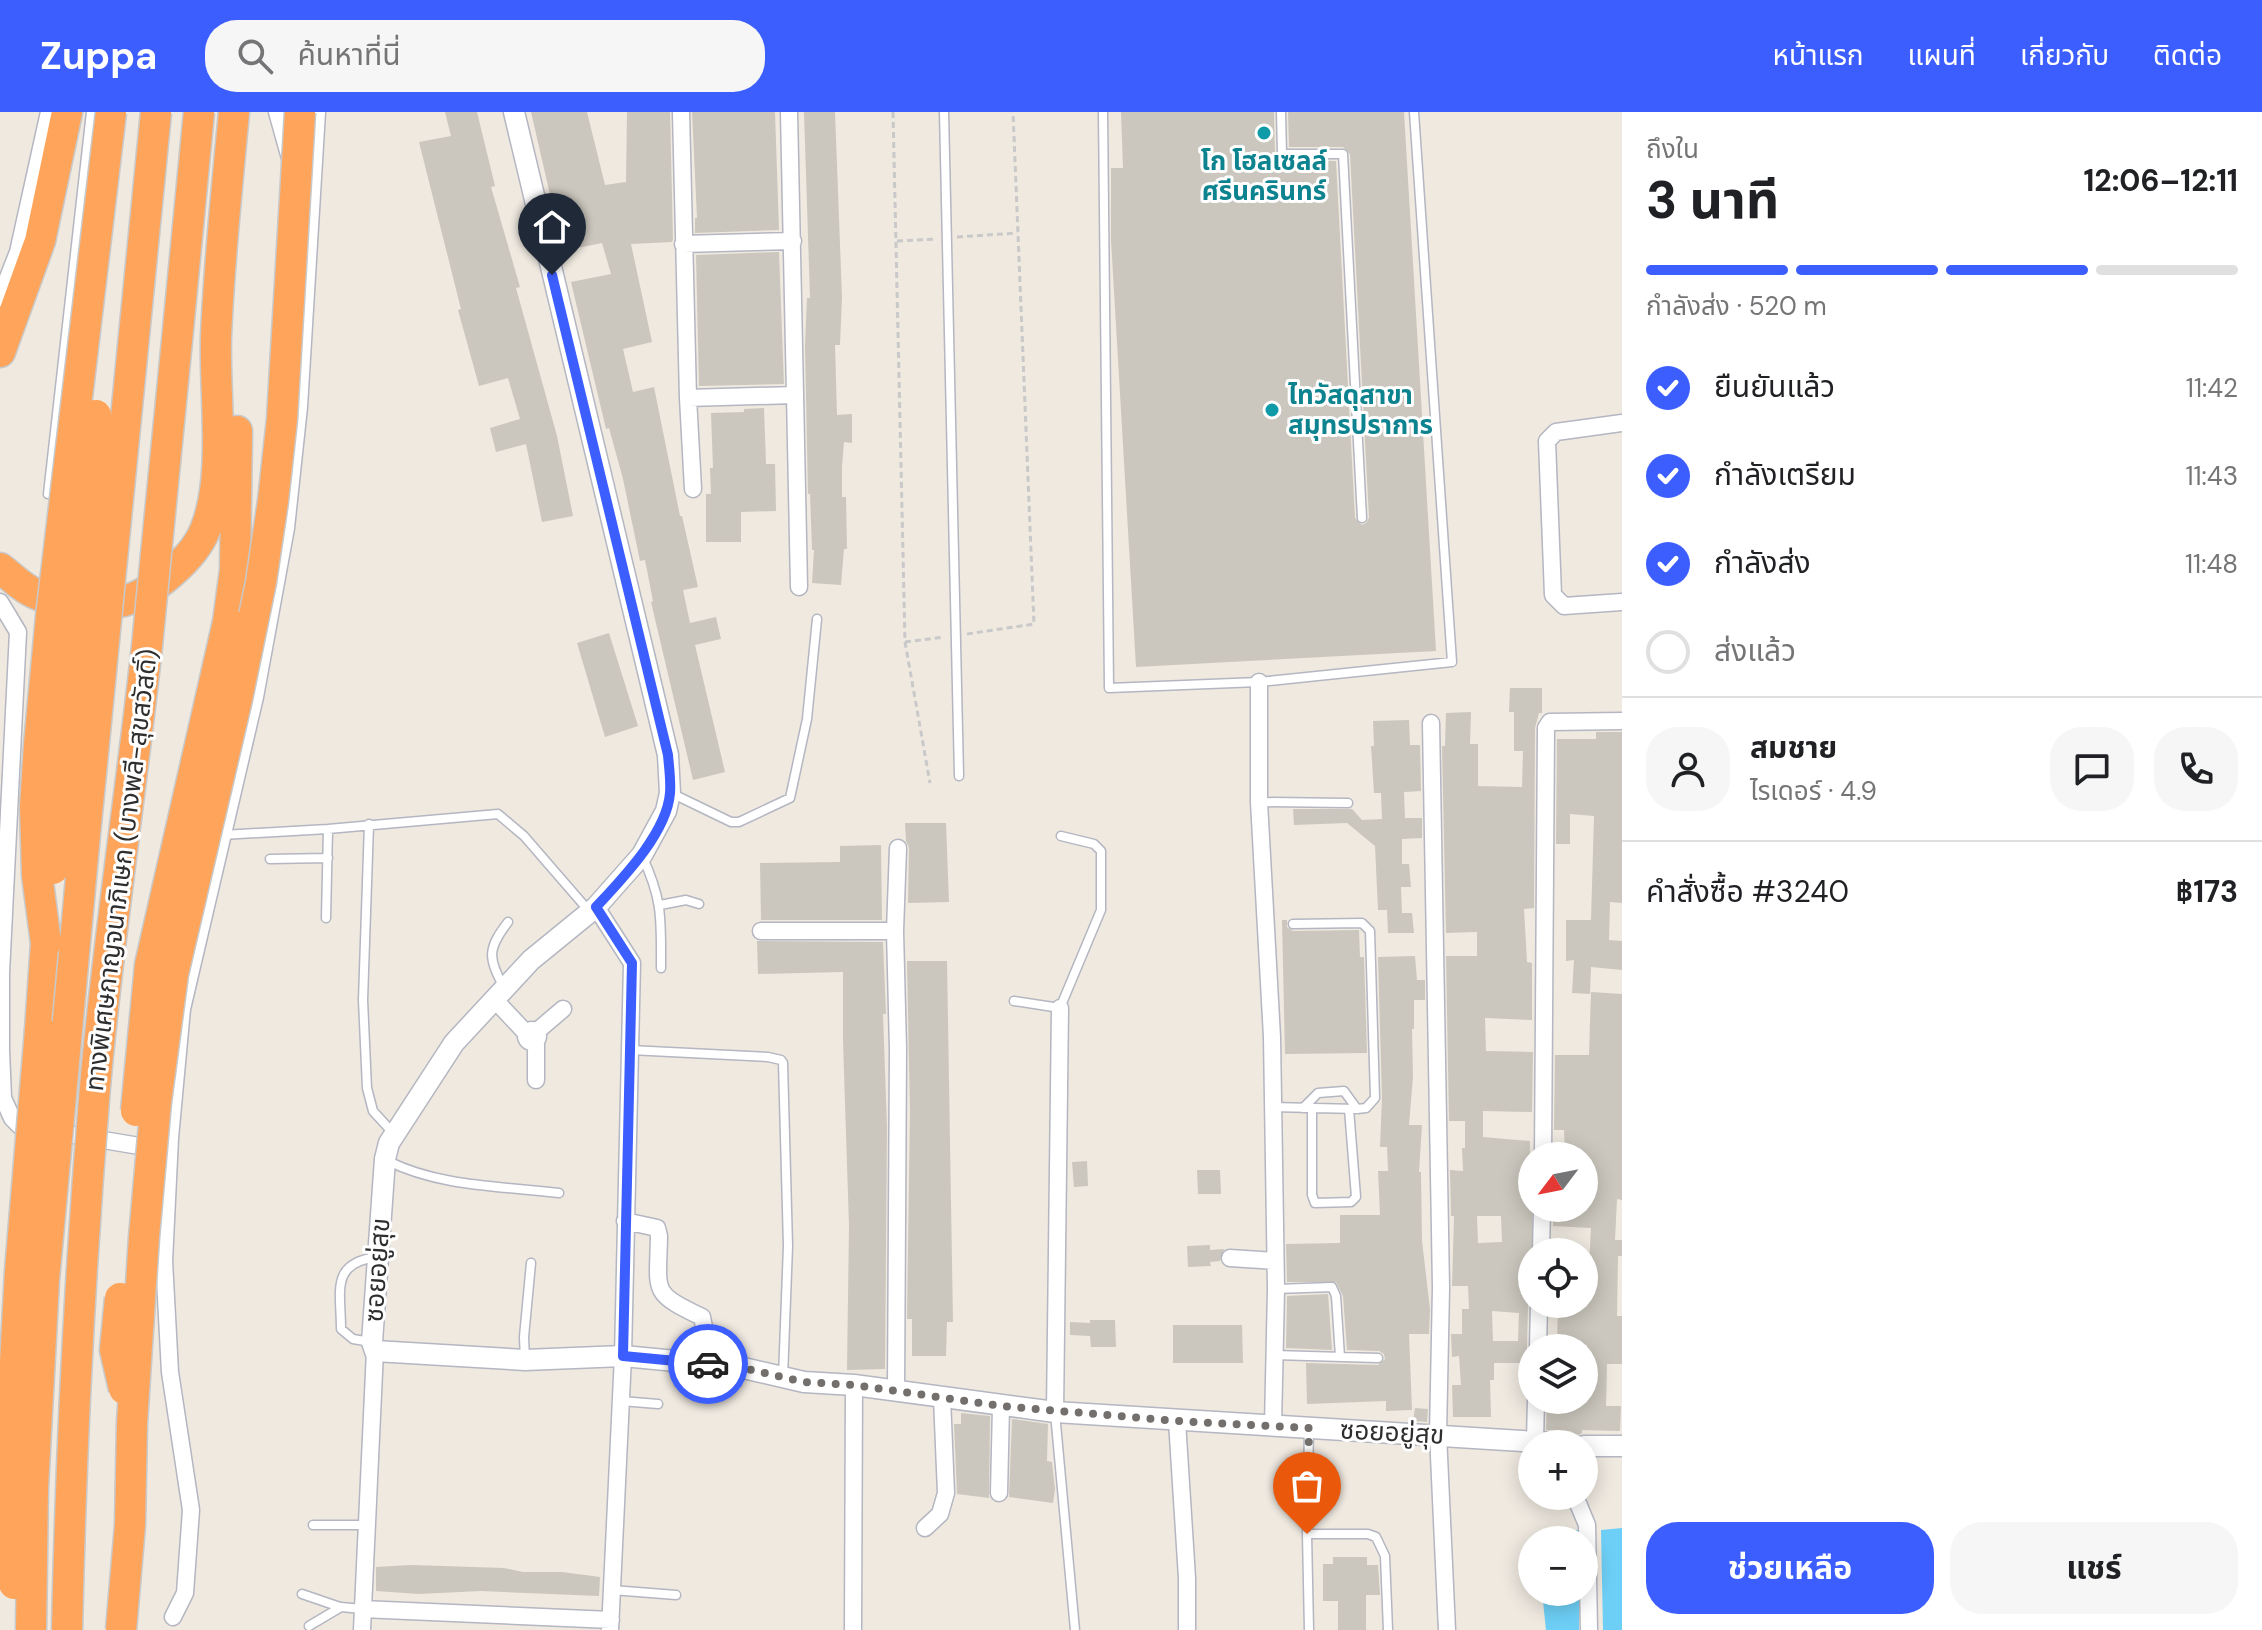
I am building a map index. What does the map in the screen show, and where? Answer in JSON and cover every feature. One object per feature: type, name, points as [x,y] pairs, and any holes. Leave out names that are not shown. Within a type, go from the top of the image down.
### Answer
[{"type":"highway","points":[[0,352],[40,241],[67,112]]},
{"type":"highway","points":[[46,943],[37,875],[35,806],[39,745],[51,616],[111,112]]},
{"type":"highway","points":[[19,1630],[12,1564],[9,1473],[20,1271],[46,943],[126,112]]},
{"type":"highway","name":"ทางพิเศษกาญจนาภิเษก (บางพลี-สุขสวัสดิ์)","points":[[31,1630],[33,1488],[44,1280],[87,803],[156,112]]},
{"type":"highway","name":"ทางพิเศษกาญจนาภิเษก (บางพลี-สุขสวัสดิ์)","points":[[67,1630],[70,1482],[96,1084],[122,835],[146,648],[199,112]]},
{"type":"highway","points":[[0,568],[34,593],[72,604],[125,601],[179,568],[205,531],[213,503],[217,463],[216,341],[234,112]]},
{"type":"highway","points":[[121,1630],[130,1525],[132,1423],[156,1102],[173,974],[237,699],[261,582],[273,501],[282,419],[300,112]]},
{"type":"highway","points":[[132,1423],[115,1350],[150,965],[228,622],[235,555],[237,426],[234,339],[224,221]]},
{"type":"street","points":[[0,298],[18,252],[49,112]]},
{"type":"street","points":[[277,112],[295,173],[312,203]]},
{"type":"street","points":[[173,1617],[185,1593],[191,1510],[169,1356],[164,1261],[182,1009],[255,697],[286,528],[299,407],[317,112]]},
{"type":"street","name":"ซอยอยู่สุข","points":[[514,112],[668,755],[670,793],[666,811],[642,855],[592,909],[531,960],[454,1043],[395,1134],[385,1159],[373,1347],[525,1360],[623,1356],[739,1367],[783,1378],[1055,1412],[1518,1439]]},
{"type":"street","points":[[681,112],[693,489]]},
{"type":"street","points":[[789,112],[799,587]]},
{"type":"street","points":[[683,244],[793,241]]},
{"type":"street","points":[[688,398],[795,395]]},
{"type":"street","points":[[1622,423],[1556,432],[1547,441],[1553,595],[1564,606],[1622,602]]},
{"type":"street","points":[[0,602],[18,632],[1,973],[2,1105],[20,1126],[170,1151]]},
{"type":"street","points":[[1259,682],[1259,802],[1272,1037],[1276,1289],[1273,1425]]},
{"type":"street","points":[[1543,1142],[1546,728],[1550,722],[1622,721]]},
{"type":"street","points":[[1431,723],[1441,1288],[1438,1434],[1447,1630]]},
{"type":"street","points":[[896,1391],[898,1049],[895,931],[898,848]]},
{"type":"street","points":[[362,1609],[611,1625],[623,1356],[632,963],[592,909]]},
{"type":"street","points":[[761,931],[895,931]]},
{"type":"street","points":[[499,993],[501,1009],[533,1035],[536,1080]]},
{"type":"street","points":[[1055,1412],[1060,1008]]},
{"type":"street","points":[[533,1035],[563,1009]]},
{"type":"street","points":[[625,1221],[657,1228],[660,1288],[671,1303],[702,1317],[706,1337]]},
{"type":"street","points":[[1230,1258],[1275,1261]]},
{"type":"street","points":[[362,1630],[373,1347]]},
{"type":"street","points":[[853,1630],[854,1385]]},
{"type":"street","points":[[925,1528],[940,1514],[946,1493],[942,1398]]},
{"type":"street","points":[[999,1493],[1001,1406]]},
{"type":"street","points":[[1177,1421],[1187,1578],[1187,1630]]},
{"type":"street","name":"ซอยอยู่สุข","points":[[1598,1446],[1622,1446]]},
{"type":"street","points":[[1581,1510],[1587,1525],[1589,1630]]},
{"type":"lane","points":[[48,494],[91,112]]},
{"type":"lane","points":[[944,112],[959,776]]},
{"type":"lane","points":[[1103,112],[1109,688],[1259,682],[1452,662],[1414,112]]},
{"type":"lane","points":[[1281,112],[1282,154],[1343,154],[1362,518]]},
{"type":"lane","points":[[670,793],[731,822],[739,822],[790,798],[807,719],[817,619]]},
{"type":"lane","points":[[1259,802],[1348,803]]},
{"type":"lane","points":[[221,835],[498,814],[524,836],[592,909]]},
{"type":"lane","points":[[369,824],[363,1000],[367,1088],[373,1111],[395,1134]]},
{"type":"lane","points":[[326,918],[328,829]]},
{"type":"lane","points":[[1014,1001],[1060,1008],[1101,910],[1101,851],[1094,844],[1061,836]]},
{"type":"lane","points":[[642,855],[656,885],[660,905],[661,968]]},
{"type":"lane","points":[[270,859],[328,858]]},
{"type":"lane","points":[[660,905],[686,900],[699,904]]},
{"type":"lane","points":[[499,993],[491,958],[492,947],[508,922]]},
{"type":"lane","points":[[1272,1107],[1366,1108],[1375,1098],[1370,931],[1362,923],[1293,924]]},
{"type":"lane","points":[[630,1050],[768,1057],[783,1063],[788,1246],[783,1378]]},
{"type":"lane","points":[[1344,1091],[1353,1109],[1356,1197],[1351,1202],[1315,1203],[1312,1195],[1308,1108],[1318,1093],[1344,1091]]},
{"type":"lane","points":[[385,1159],[410,1172],[440,1179],[559,1193]]},
{"type":"lane","points":[[373,1347],[353,1339],[341,1329],[341,1277],[344,1269],[351,1264],[378,1257]]},
{"type":"lane","points":[[525,1360],[524,1337],[531,1263]]},
{"type":"lane","points":[[1276,1289],[1332,1287],[1336,1296],[1340,1357]]},
{"type":"lane","points":[[1274,1355],[1378,1358]]},
{"type":"lane","points":[[621,1401],[658,1404]]},
{"type":"lane","points":[[1055,1412],[1075,1630]]},
{"type":"lane","points":[[1309,1428],[1309,1630]]},
{"type":"lane","points":[[313,1525],[365,1525]]},
{"type":"lane","points":[[1307,1534],[1368,1534],[1376,1537],[1385,1556],[1388,1630]]},
{"type":"lane","points":[[612,1590],[676,1595]]},
{"type":"lane","points":[[302,1594],[341,1607],[362,1609]]},
{"type":"lane","points":[[309,1626],[341,1607]]},
{"type":"path","points":[[893,112],[905,642],[930,783]]},
{"type":"path","points":[[962,634],[1034,624],[1013,112]]},
{"type":"path","points":[[905,642],[948,636]]},
{"type":"water","points":[[1622,1528],[1622,1630],[1603,1630],[1601,1530]]},
{"type":"water","points":[[1543,1606],[1579,1606],[1579,1630],[1546,1630]]},
{"type":"building","points":[[445,112],[477,112],[495,186],[491,187],[520,287],[516,288],[557,436],[573,516],[542,522],[526,444],[496,452],[490,428],[520,419],[508,378],[479,386],[419,142],[451,136]]},
{"type":"building","points":[[531,112],[587,112],[605,185],[626,182],[627,112],[670,112],[673,239],[672,242],[631,244],[652,342],[623,349],[633,392],[654,387],[698,587],[683,590],[690,623],[716,617],[721,639],[695,645],[725,772],[693,780],[651,602],[645,560],[640,561],[623,479],[609,428],[606,429],[571,282],[611,274],[602,243],[563,251]]},
{"type":"building","points":[[692,112],[775,112],[779,230],[695,233]]},
{"type":"building","points":[[804,112],[835,112],[842,297],[840,345],[835,345],[837,415],[852,414],[852,443],[844,442],[842,467],[847,549],[844,549],[841,585],[812,583],[814,550],[808,494],[805,346],[807,298],[810,298]]},
{"type":"building","name":"ไทวัสดุสาขา สมุทรปราการ","points":[[1121,112],[1274,112],[1275,154],[1278,160],[1336,161],[1355,518],[1362,525],[1369,518],[1350,154],[1343,147],[1289,147],[1288,112],[1404,112],[1436,651],[1136,667],[1111,240],[1111,168],[1123,168]]},
{"type":"building","points":[[779,252],[784,384],[699,386],[696,255]]},
{"type":"building","points":[[764,408],[766,464],[775,464],[776,511],[741,512],[741,542],[706,542],[706,494],[711,494],[710,468],[713,468],[711,413]]},
{"type":"building","points":[[609,633],[638,726],[605,737],[577,643]]},
{"type":"building","points":[[1510,688],[1542,688],[1542,713],[1539,713],[1535,728],[1534,908],[1524,909],[1527,962],[1532,963],[1532,1020],[1485,1018],[1486,1051],[1533,1052],[1532,1112],[1483,1111],[1483,1137],[1530,1141],[1518,1142],[1518,1222],[1532,1222],[1532,1238],[1518,1238],[1518,1313],[1492,1311],[1493,1341],[1518,1341],[1518,1363],[1494,1363],[1494,1380],[1490,1380],[1491,1417],[1453,1417],[1452,1385],[1461,1385],[1459,1356],[1452,1357],[1451,1334],[1462,1334],[1462,1309],[1469,1309],[1468,1286],[1452,1286],[1454,1216],[1451,1216],[1450,1170],[1463,1171],[1465,1121],[1449,1121],[1446,956],[1477,956],[1477,932],[1446,933],[1442,746],[1445,746],[1446,713],[1471,712],[1470,744],[1478,744],[1478,786],[1522,787],[1523,751],[1514,751],[1514,712],[1509,712]],"holes":[[[1477,1216],[1501,1216],[1502,1242],[1478,1243]]]},
{"type":"building","points":[[1409,720],[1410,745],[1420,745],[1421,791],[1404,792],[1405,818],[1422,818],[1422,838],[1402,839],[1402,864],[1409,864],[1411,887],[1401,887],[1402,913],[1412,913],[1414,933],[1388,933],[1387,910],[1378,910],[1375,846],[1347,823],[1294,825],[1293,809],[1352,809],[1362,820],[1382,819],[1381,793],[1374,793],[1373,721]]},
{"type":"building","points":[[1596,732],[1622,732],[1622,903],[1610,902],[1609,940],[1622,941],[1622,970],[1591,967],[1590,994],[1572,993],[1574,960],[1566,961],[1566,920],[1591,920],[1594,816],[1570,814],[1570,844],[1556,844],[1557,739],[1596,739]]},
{"type":"building","points":[[905,823],[946,823],[949,902],[908,903],[909,848]]},
{"type":"building","points":[[881,845],[882,920],[761,920],[760,863],[840,862],[840,846]]},
{"type":"building","points":[[1282,920],[1287,920],[1287,927],[1293,931],[1359,930],[1360,957],[1364,957],[1367,1053],[1285,1054]]},
{"type":"building","points":[[757,941],[883,942],[887,1127],[885,1369],[847,1370],[849,1226],[843,972],[758,974]]},
{"type":"building","points":[[1415,956],[1417,980],[1425,980],[1425,1000],[1414,1000],[1409,1125],[1422,1125],[1419,1172],[1422,1241],[1430,1309],[1429,1334],[1409,1334],[1412,1410],[1386,1411],[1386,1401],[1307,1404],[1306,1363],[1378,1365],[1385,1359],[1379,1351],[1347,1350],[1343,1296],[1336,1282],[1287,1282],[1286,1244],[1340,1243],[1340,1215],[1380,1215],[1378,1171],[1388,1171],[1387,1147],[1380,1147],[1382,1098],[1378,957]]},
{"type":"building","points":[[907,961],[947,961],[953,1322],[947,1322],[946,1356],[912,1356],[912,1319],[907,1319],[910,1112]]},
{"type":"building","points":[[1591,992],[1622,994],[1622,1200],[1617,1199],[1615,1240],[1622,1240],[1622,1256],[1618,1256],[1617,1316],[1622,1316],[1622,1364],[1607,1364],[1606,1406],[1621,1406],[1620,1431],[1546,1430],[1547,1414],[1598,1414],[1598,1334],[1557,1334],[1558,1318],[1598,1318],[1598,1238],[1590,1238],[1591,1228],[1553,1226],[1553,1222],[1598,1222],[1598,1142],[1564,1142],[1564,1130],[1554,1130],[1555,1055],[1589,1055]]},
{"type":"building","points":[[1087,1161],[1088,1186],[1074,1187],[1072,1162]]},
{"type":"building","points":[[1197,1170],[1220,1170],[1221,1194],[1198,1194]]},
{"type":"building","points":[[1210,1245],[1210,1250],[1224,1249],[1220,1261],[1210,1262],[1211,1266],[1188,1267],[1187,1246]]},
{"type":"building","points":[[1328,1294],[1332,1350],[1286,1348],[1287,1296]]},
{"type":"building","points":[[1519,1318],[1528,1318],[1527,1334],[1518,1334]]},
{"type":"building","points":[[1090,1320],[1115,1320],[1116,1347],[1091,1347],[1090,1336],[1070,1335],[1070,1322],[1090,1323]]},
{"type":"building","points":[[1173,1325],[1242,1325],[1243,1363],[1173,1363]]},
{"type":"building","points":[[1415,1408],[1428,1409],[1427,1422],[1413,1421]]},
{"type":"building","points":[[961,1413],[990,1416],[989,1498],[957,1494],[954,1424],[961,1424]]},
{"type":"building","points":[[1012,1419],[1048,1424],[1047,1461],[1052,1462],[1053,1503],[1009,1497]]},
{"type":"building","points":[[1333,1557],[1367,1557],[1367,1565],[1378,1565],[1380,1595],[1366,1595],[1366,1630],[1338,1630],[1338,1601],[1323,1601],[1323,1564],[1333,1564]]},
{"type":"building","points":[[376,1567],[504,1568],[600,1577],[599,1596],[376,1591]]},
{"type":"way so far","points":[[708,1364],[739,1367],[804,1382],[854,1385],[1055,1412],[1309,1428],[1307,1534]]},
{"type":"place","name":"โก โฮลเซลล์ ศรีนครินทร์","points":[[1264,133]]},
{"type":"place","name":"ไทวัสดุสาขา สมุทรปราการ","points":[[1272,410]]},
{"type":"route","points":[[552,275],[668,755],[670,793],[666,811],[642,855],[596,907],[632,963],[623,1356],[708,1364]]}]
